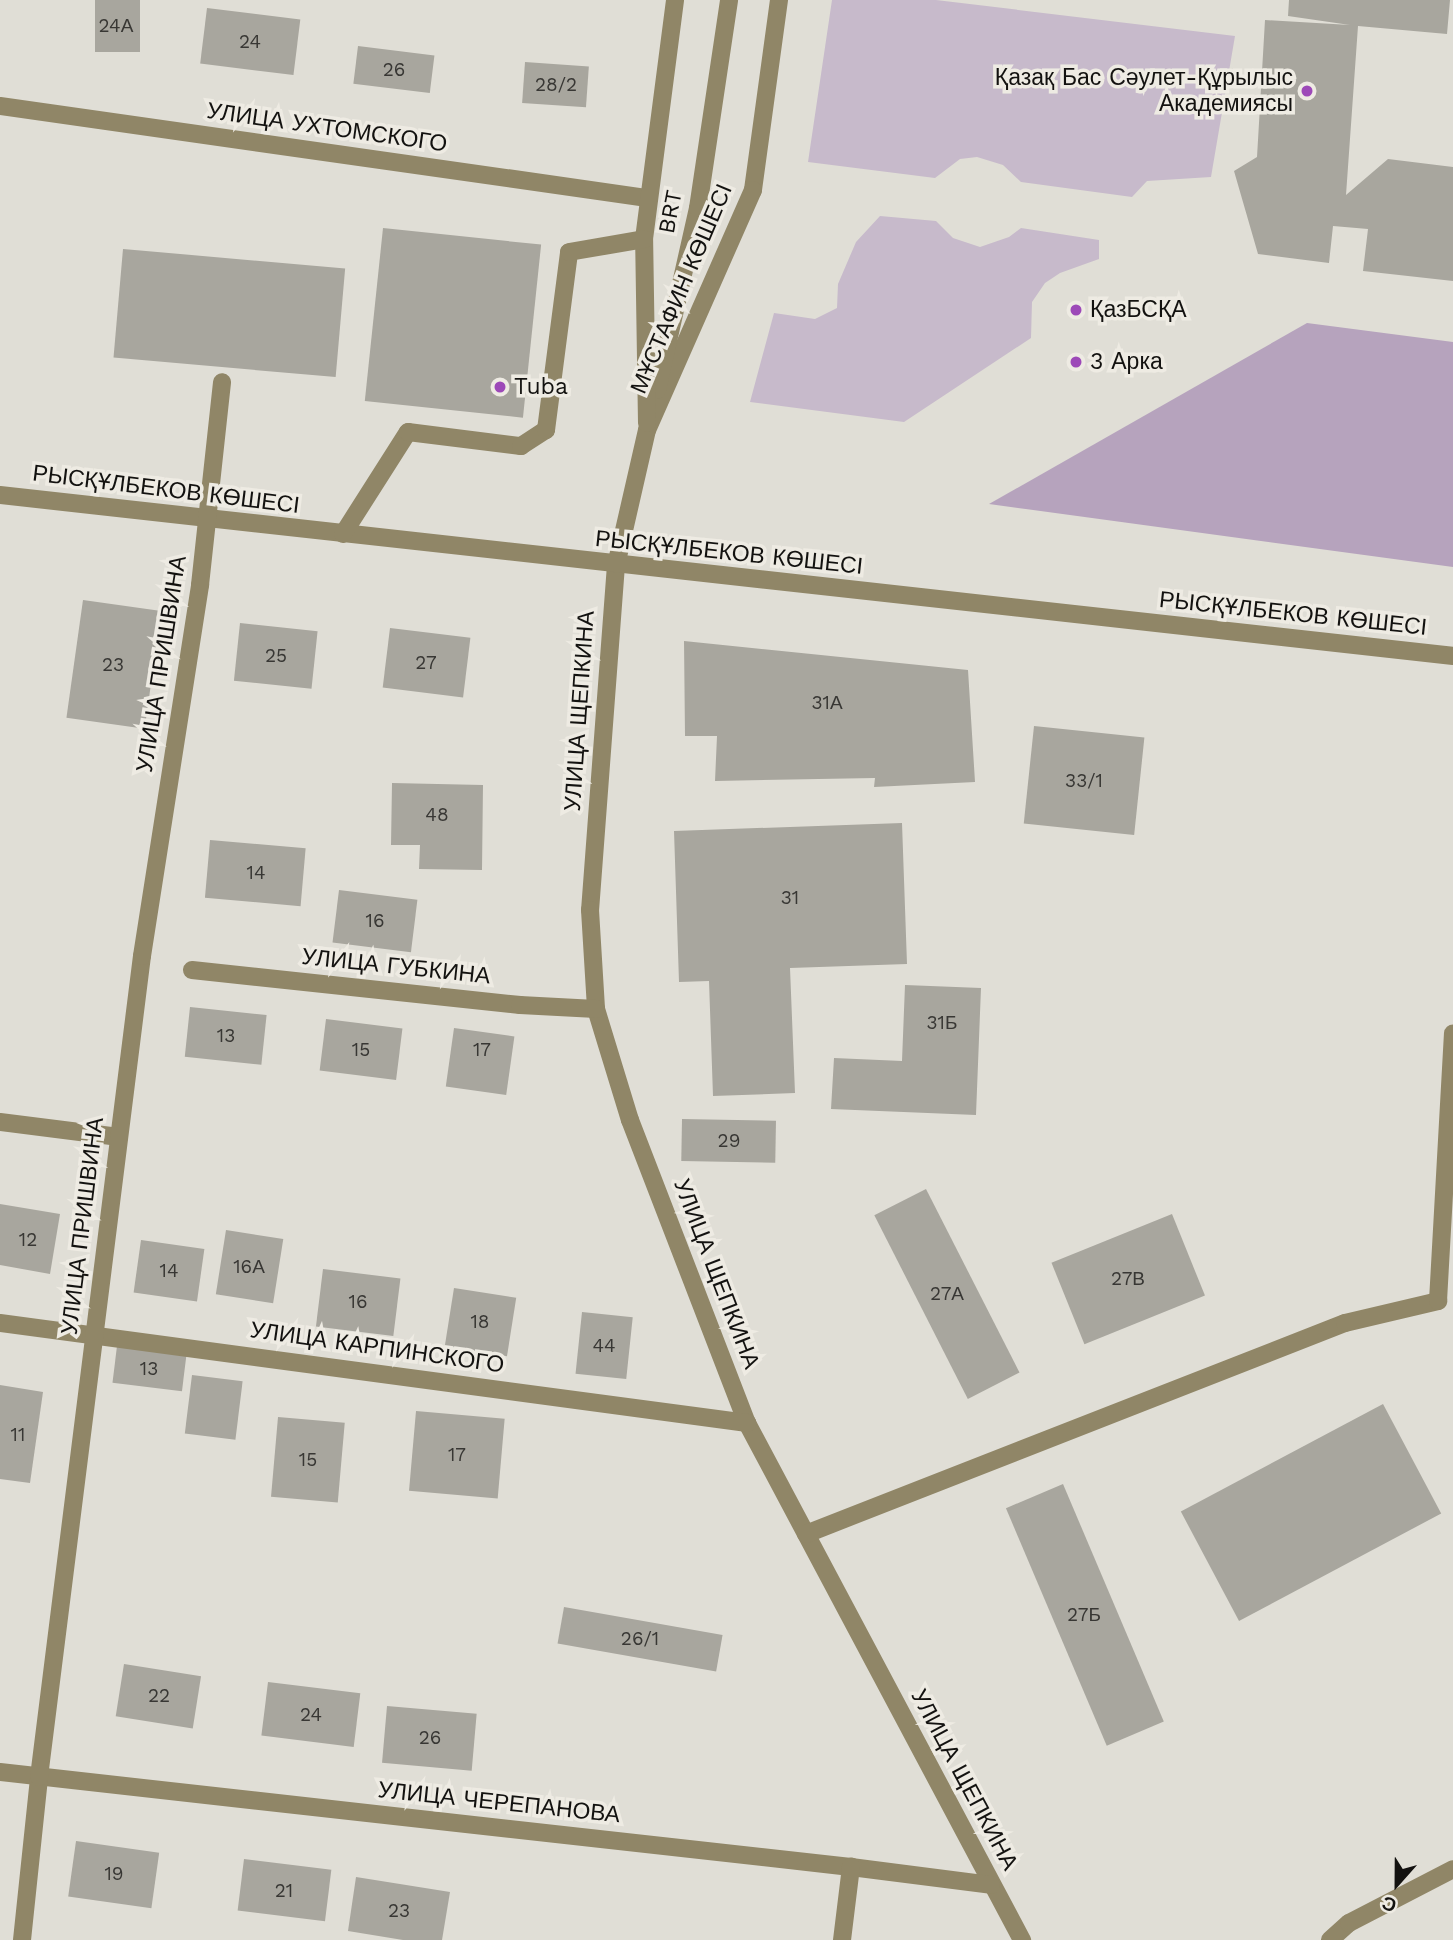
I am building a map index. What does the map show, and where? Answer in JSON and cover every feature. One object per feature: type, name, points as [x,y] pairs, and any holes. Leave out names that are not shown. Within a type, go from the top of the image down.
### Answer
[{"type":"street","name":"МҰСТАФИН КӨШЕСІ","points":[[647,430],[643,239],[676,0]]},
{"type":"street","name":"BRT","points":[[647,430],[698,208],[729,0]]},
{"type":"street","name":"МҰСТАФИН КӨШЕСІ","points":[[616,565],[647,430],[753,190],[779,0]]},
{"type":"street","name":"УЛИЦА УХТОМСКОГО","points":[[0,106],[647,198]]},
{"type":"street","points":[[343,534],[408,432],[521,446],[546,430],[569,252],[643,239]]},
{"type":"street","name":"УЛИЦА ПРИШВИНА","points":[[22,1940],[39,1777],[142,956],[200,584],[222,382]]},
{"type":"street","name":"РЫСҚҰЛБЕКОВ КӨШЕСІ","points":[[0,495],[1453,656]]},
{"type":"street","name":"УЛИЦА ЩЕПКИНА","points":[[616,565],[590,911],[596,1009],[629,1120],[747,1423],[1022,1940]]},
{"type":"street","name":"УЛИЦА ГУБКИНА","points":[[192,970],[520,1005],[596,1009]]},
{"type":"street","points":[[806,1534],[1345,1323],[1438,1301],[1453,1033]]},
{"type":"street","points":[[0,1122],[119,1137]]},
{"type":"street","name":"УЛИЦА КАРПИНСКОГО","points":[[0,1323],[747,1423]]},
{"type":"street","name":"УЛИЦА ЧЕРЕПАНОВА","points":[[0,1772],[991,1885]]},
{"type":"street","points":[[842,1940],[851,1867]]},
{"type":"street","points":[[1331,1940],[1349,1923],[1453,1869]]},
{"type":"shaded area","points":[[832,0],[936,0],[1235,36],[1211,177],[1147,181],[1132,197],[1021,182],[1003,165],[977,157],[960,159],[935,178],[808,162]]},
{"type":"shaded area","points":[[880,216],[936,221],[953,238],[980,247],[1009,237],[1021,228],[1099,240],[1099,259],[1060,273],[1045,283],[1032,302],[1031,338],[904,422],[750,402],[774,313],[815,319],[837,308],[838,284],[856,242]]},
{"type":"shaded area","points":[[1307,323],[1453,342],[1453,567],[989,504]]},
{"type":"building","points":[[95,0],[140,0],[140,52],[95,52]]},
{"type":"building","name":"Қазақ Бас Сәулет-Құрылыс Академиясы","points":[[1289,0],[1450,0],[1447,34],[1358,26],[1346,195],[1388,159],[1453,167],[1453,281],[1363,271],[1368,229],[1333,226],[1329,263],[1258,254],[1234,171],[1257,157],[1265,20],[1350,25],[1288,16]]},
{"type":"building","points":[[207,8],[300,19],[293,75],[200,64]]},
{"type":"building","points":[[358,46],[434,55],[430,93],[353,84]]},
{"type":"building","points":[[525,62],[589,66],[586,107],[522,103]]},
{"type":"building","points":[[383,228],[541,245],[523,418],[365,401]]},
{"type":"building","points":[[123,249],[345,268],[336,377],[114,358]]},
{"type":"building","points":[[83,600],[161,611],[145,729],[66,718]]},
{"type":"building","points":[[240,623],[318,631],[312,689],[234,681]]},
{"type":"building","points":[[390,628],[470,638],[463,697],[383,688]]},
{"type":"building","points":[[684,641],[968,670],[975,782],[874,787],[875,778],[715,781],[717,736],[685,736]]},
{"type":"building","points":[[1034,726],[1144,738],[1134,835],[1024,823]]},
{"type":"building","points":[[392,783],[483,785],[482,870],[419,869],[420,845],[391,845]]},
{"type":"building","points":[[902,823],[907,964],[790,968],[795,1093],[713,1096],[709,981],[679,982],[674,831]]},
{"type":"building","points":[[210,840],[306,848],[301,906],[205,898]]},
{"type":"building","points":[[339,890],[417,900],[411,952],[333,943]]},
{"type":"building","points":[[905,985],[981,988],[976,1115],[831,1109],[834,1058],[902,1061]]},
{"type":"building","points":[[190,1007],[267,1015],[261,1065],[185,1057]]},
{"type":"building","points":[[326,1019],[402,1028],[396,1080],[320,1071]]},
{"type":"building","points":[[454,1028],[514,1036],[506,1095],[446,1086]]},
{"type":"building","points":[[682,1119],[776,1121],[775,1163],[681,1161]]},
{"type":"building","points":[[926,1189],[1020,1373],[968,1399],[874,1215]]},
{"type":"building","points":[[0,1204],[60,1214],[50,1274],[0,1265]]},
{"type":"building","points":[[1172,1214],[1205,1296],[1084,1344],[1051,1263]]},
{"type":"building","points":[[226,1230],[283,1239],[273,1303],[216,1294]]},
{"type":"building","points":[[141,1240],[204,1249],[197,1301],[134,1292]]},
{"type":"building","points":[[323,1269],[400,1279],[393,1336],[316,1327]]},
{"type":"building","points":[[454,1288],[516,1298],[507,1356],[445,1346]]},
{"type":"building","points":[[582,1312],[633,1317],[626,1379],[576,1374]]},
{"type":"building","points":[[117,1346],[186,1355],[182,1391],[112,1383]]},
{"type":"building","points":[[192,1375],[243,1381],[235,1440],[185,1434]]},
{"type":"building","points":[[0,1385],[43,1392],[30,1483],[0,1479]]},
{"type":"building","points":[[1383,1404],[1441,1513],[1239,1621],[1181,1512]]},
{"type":"building","points":[[416,1411],[505,1419],[498,1498],[409,1491]]},
{"type":"building","points":[[278,1417],[345,1423],[338,1503],[271,1497]]},
{"type":"building","points":[[1063,1484],[1164,1721],[1107,1746],[1006,1508]]},
{"type":"building","points":[[564,1607],[723,1635],[716,1671],[558,1643]]},
{"type":"building","points":[[124,1664],[201,1676],[193,1729],[116,1716]]},
{"type":"building","points":[[268,1682],[360,1693],[354,1747],[261,1736]]},
{"type":"building","points":[[387,1706],[477,1714],[472,1771],[382,1763]]},
{"type":"building","points":[[76,1841],[159,1853],[151,1908],[68,1896]]},
{"type":"building","points":[[244,1859],[331,1870],[325,1921],[238,1911]]},
{"type":"building","points":[[356,1877],[450,1892],[442,1940],[403,1940],[348,1931]]},
{"type":"place","name":"Қазақ Бас Сәулет-Құрылыс Академиясы","points":[[1307,91]]},
{"type":"place","name":"ҚазБСҚА","points":[[1076,310]]},
{"type":"place","name":"3 Арка","points":[[1076,362]]},
{"type":"place","name":"Tuba","points":[[500,387]]}]
